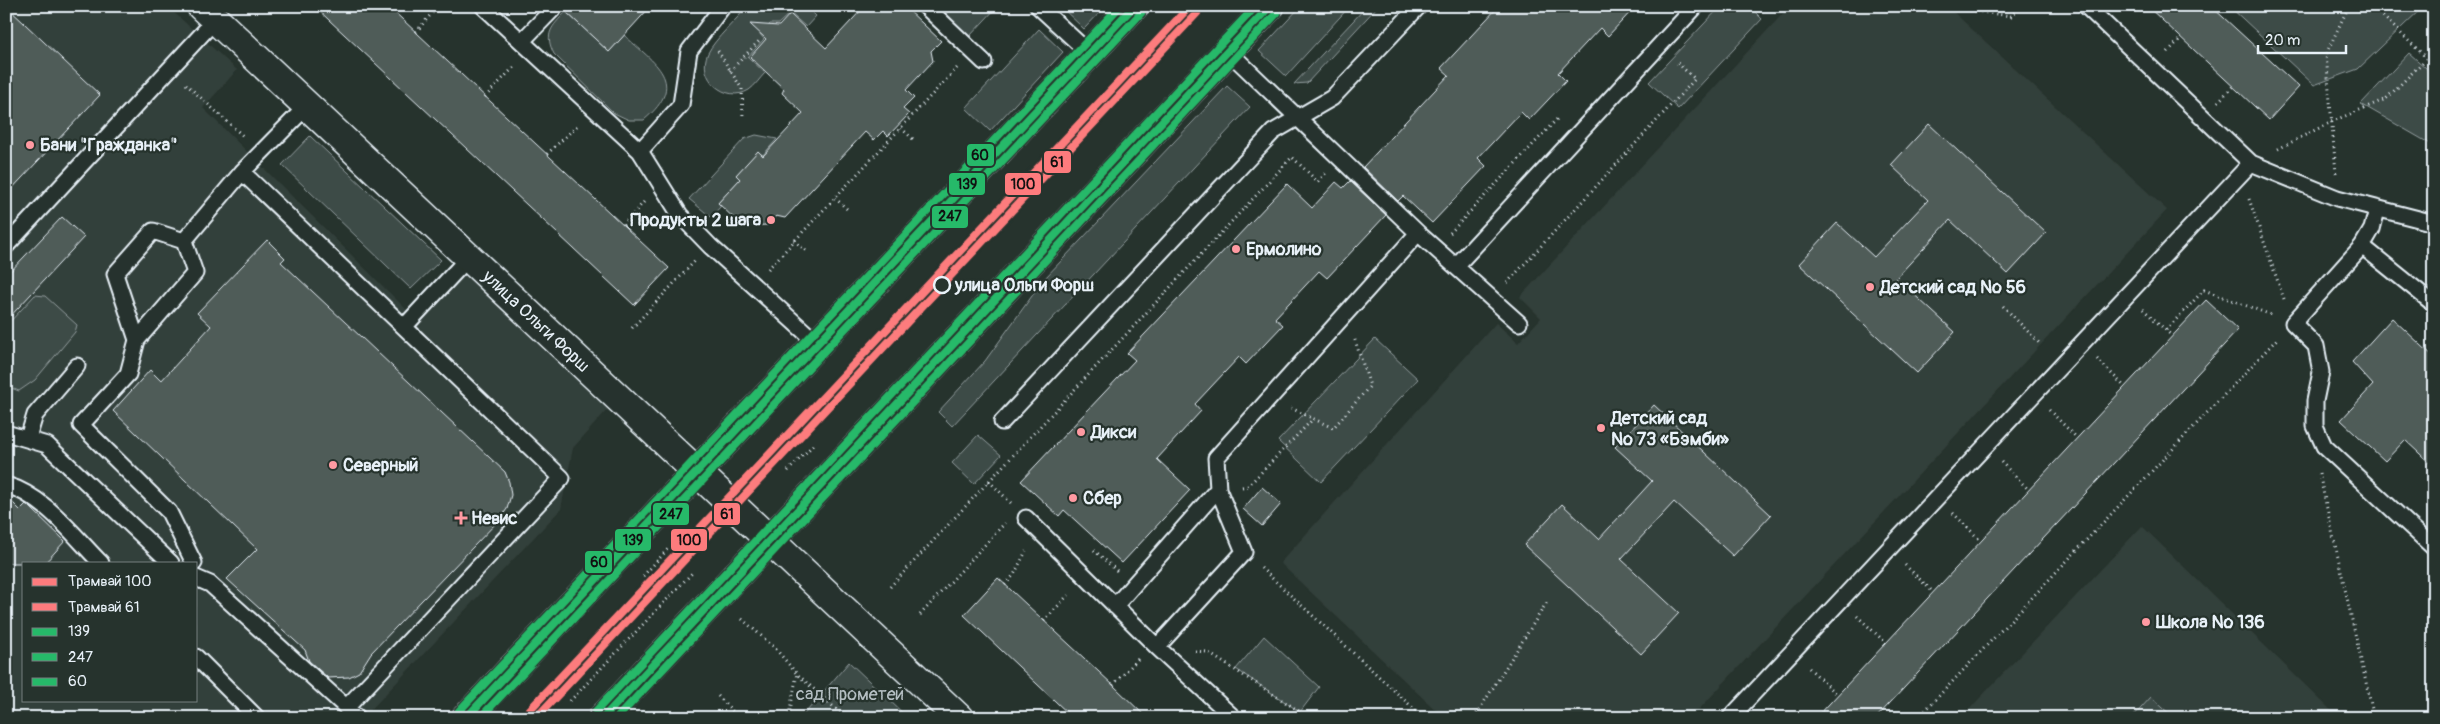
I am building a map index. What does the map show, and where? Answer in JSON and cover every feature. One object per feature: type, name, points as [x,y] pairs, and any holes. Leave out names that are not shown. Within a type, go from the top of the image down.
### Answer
[{"type":"main road","points":[[466,718],[1134,6]]},
{"type":"main road","points":[[603,718],[1270,6]]},
{"type":"main road","name":"улица Ольги Форш","points":[[208,13],[959,718]]},
{"type":"lane","points":[[483,6],[640,151],[680,215],[710,246],[818,344]]},
{"type":"lane","points":[[526,46],[556,6]]},
{"type":"lane","points":[[640,151],[681,105],[689,51],[722,6]]},
{"type":"lane","points":[[925,6],[984,62]]},
{"type":"lane","points":[[1038,6],[1090,54]]},
{"type":"lane","points":[[1002,422],[1273,132],[1332,98],[1419,6]]},
{"type":"lane","points":[[1456,266],[1696,6]]},
{"type":"lane","points":[[2086,6],[2251,163],[2338,198],[2377,210],[2434,223]]},
{"type":"lane","points":[[6,246],[171,70],[208,13]]},
{"type":"lane","points":[[1228,51],[1418,233],[1519,323]]},
{"type":"lane","points":[[184,241],[242,172],[307,106]]},
{"type":"lane","points":[[1730,718],[2251,163]]},
{"type":"lane","points":[[242,172],[562,478],[346,708]]},
{"type":"lane","points":[[2377,210],[2372,229],[2362,246],[2293,323],[2316,346],[2321,372],[2315,401],[2315,426],[2324,446],[2434,548]]},
{"type":"lane","points":[[137,340],[115,274],[153,231],[184,241]]},
{"type":"lane","points":[[1155,645],[1244,552],[1218,489],[1216,458],[1418,233]]},
{"type":"lane","points":[[184,241],[195,273],[137,340],[128,374],[81,425],[169,512],[194,562]]},
{"type":"lane","points":[[2362,246],[2434,304]]},
{"type":"lane","points":[[404,327],[469,258]]},
{"type":"lane","points":[[28,438],[35,415],[77,366]]},
{"type":"lane","points":[[6,433],[47,445],[170,562]]},
{"type":"lane","points":[[6,486],[21,490],[37,499],[100,562]]},
{"type":"lane","points":[[1115,606],[1218,489]]},
{"type":"lane","points":[[1022,514],[1155,645],[1234,718]]},
{"type":"lane","points":[[203,581],[358,718]]},
{"type":"lane","points":[[198,659],[257,718]]},
{"type":"path","points":[[416,32],[438,6]]},
{"type":"path","points":[[1962,6],[1967,10],[2011,16],[2020,6]]},
{"type":"path","points":[[2338,198],[2326,54],[2349,6]]},
{"type":"path","points":[[2372,6],[2434,65]]},
{"type":"path","points":[[704,29],[742,89],[743,118]]},
{"type":"path","points":[[730,71],[761,39]]},
{"type":"path","points":[[485,97],[526,46]]},
{"type":"path","points":[[1492,300],[1695,80],[1659,46]]},
{"type":"path","points":[[2251,163],[2333,121],[2386,99],[2434,51]]},
{"type":"path","points":[[762,275],[960,66]]},
{"type":"path","points":[[171,70],[261,153]]},
{"type":"path","points":[[547,154],[595,108]]},
{"type":"path","points":[[1436,248],[1559,117]]},
{"type":"path","points":[[901,128],[913,139]]},
{"type":"path","points":[[890,587],[1292,157],[1318,182],[1340,159]]},
{"type":"path","points":[[2240,174],[2293,323]]},
{"type":"path","points":[[835,198],[847,209]]},
{"type":"path","points":[[794,240],[807,252]]},
{"type":"path","points":[[632,328],[710,246]]},
{"type":"path","points":[[2166,330],[2204,290],[2293,323]]},
{"type":"path","points":[[2128,294],[2172,336]]},
{"type":"path","points":[[2003,306],[2040,344]]},
{"type":"path","points":[[1270,398],[1333,428],[1370,386],[1346,314]]},
{"type":"path","points":[[1918,718],[2293,323]]},
{"type":"path","points":[[2082,344],[2124,387]]},
{"type":"path","points":[[2034,394],[2076,438]]},
{"type":"path","points":[[1218,489],[1248,486],[1313,419]]},
{"type":"path","points":[[788,471],[813,445]]},
{"type":"path","points":[[1985,446],[2029,490]]},
{"type":"path","points":[[2324,446],[2318,468],[2374,718]]},
{"type":"path","points":[[920,615],[1022,514],[989,481]]},
{"type":"path","points":[[1937,498],[1981,541]]},
{"type":"path","points":[[1005,585],[1014,575],[1038,529]]},
{"type":"path","points":[[643,576],[668,549]]},
{"type":"path","points":[[1889,549],[1933,592]]},
{"type":"path","points":[[1244,552],[1424,718]]},
{"type":"path","points":[[570,701],[693,572]]},
{"type":"path","points":[[1840,600],[1886,644]]},
{"type":"path","points":[[1474,718],[1547,602]]},
{"type":"path","points":[[742,619],[774,647],[797,674],[846,718]]},
{"type":"path","points":[[1113,686],[1155,645],[1206,652],[1310,718]]},
{"type":"path","points":[[1792,652],[1838,695]]},
{"type":"path","points":[[779,718],[790,716],[797,674]]},
{"type":"path","points":[[718,696],[739,718]]},
{"type":"shaded area","points":[[6,6],[167,6],[237,70],[203,108],[412,315],[460,271],[608,409],[573,448],[561,509],[363,718],[6,718]]},
{"type":"shaded area","points":[[1790,6],[1947,6],[2167,210],[1691,718],[1444,718],[1280,563],[1496,323],[1518,343],[1541,318],[1520,297]]},
{"type":"shaded area","name":"Школа № 136","points":[[2142,526],[2339,718],[1961,718]]},
{"type":"green space","points":[[748,6],[806,6],[816,16],[806,27],[790,13],[778,24],[770,24],[760,34],[764,39],[748,57],[765,73],[749,90],[731,94],[715,86],[706,71],[705,62],[715,42]]},
{"type":"green space","points":[[937,6],[998,6],[969,37]]},
{"type":"green space","points":[[1060,6],[1106,6],[1084,29]]},
{"type":"green space","points":[[1301,6],[1350,6],[1286,76],[1259,51]]},
{"type":"green space","points":[[1367,6],[1378,6],[1307,83],[1294,84]]},
{"type":"green space","points":[[1721,6],[1749,6],[1762,19],[1678,109],[1649,82]]},
{"type":"green space","points":[[2229,6],[2424,6],[2358,69],[2314,85]]},
{"type":"green space","points":[[566,12],[609,52],[624,35],[656,65],[666,84],[664,95],[657,107],[644,120],[629,120],[614,113],[554,54],[549,36],[556,22]]},
{"type":"green space","points":[[1039,29],[1063,52],[990,131],[966,108]]},
{"type":"green space","points":[[2409,53],[2434,75],[2434,146],[2361,104]]},
{"type":"green space","points":[[1227,86],[1250,107],[952,426],[938,412],[985,361],[1045,278]]},
{"type":"green space","points":[[756,135],[777,139],[763,155],[758,152],[736,175],[740,179],[718,203],[721,206],[711,217],[689,199],[744,139]]},
{"type":"green space","points":[[310,136],[441,260],[411,289],[282,165]]},
{"type":"green space","points":[[35,295],[45,296],[77,325],[75,332],[35,380],[19,391],[6,386],[6,326]]},
{"type":"green space","points":[[1375,339],[1418,379],[1321,482],[1278,441]]},
{"type":"green space","points":[[978,435],[1001,455],[974,484],[952,463]]},
{"type":"green space","points":[[1264,636],[1319,687],[1300,712],[1236,669]]},
{"type":"green space","name":"сад Прометей","points":[[849,662],[908,718],[801,718]]},
{"type":"green space","points":[[2151,697],[2174,718],[2132,718]]},
{"type":"building","name":"Бани \"Гражданка\"","points":[[6,6],[100,95],[6,195]]},
{"type":"building","points":[[314,6],[388,6],[669,268],[634,305]]},
{"type":"building","points":[[565,6],[651,6],[609,52],[564,10]]},
{"type":"building","points":[[865,6],[904,6],[941,41],[931,51],[933,61],[906,90],[914,98],[903,109],[909,114],[888,136],[883,131],[874,140],[865,132],[785,218],[776,216],[768,225],[742,226],[718,203],[740,179],[736,175],[758,151],[763,156],[803,113],[782,93],[784,89],[750,57],[766,39],[750,24],[779,26],[790,14],[826,48]]},
{"type":"building","points":[[1499,6],[1636,6],[1608,36],[1600,28],[1558,73],[1566,81],[1529,120],[1521,112],[1478,158],[1486,166],[1432,223],[1403,196],[1398,201],[1363,167],[1449,75],[1441,68]]},
{"type":"building","points":[[2147,6],[2211,6],[2299,87],[2269,120]]},
{"type":"building","points":[[1929,124],[2046,233],[2008,274],[1950,220],[1896,278],[1955,332],[1917,373],[1799,264],[1837,223],[1874,257],[1928,200],[1891,165]]},
{"type":"building","points":[[1350,181],[1386,215],[1327,278],[1319,271],[1275,318],[1283,325],[1246,364],[1239,357],[1195,404],[1201,411],[1157,459],[1190,490],[1122,563],[1064,510],[1059,516],[1021,481],[1135,360],[1127,353],[1287,184],[1312,208],[1336,182],[1343,188]]},
{"type":"building","points":[[62,217],[84,237],[6,321],[6,276]]},
{"type":"building","name":"Северный","points":[[267,240],[285,258],[281,262],[505,472],[509,482],[511,495],[507,509],[499,520],[371,653],[359,672],[349,677],[328,678],[309,661],[305,650],[227,579],[257,549],[113,411],[150,370],[161,381],[211,326],[197,313]]},
{"type":"building","points":[[2206,300],[2238,330],[1876,718],[1816,718]]},
{"type":"building","points":[[2392,318],[2434,357],[2434,467],[2405,440],[2385,461],[2341,420],[2373,385],[2352,362]]},
{"type":"building","points":[[1654,405],[1771,515],[1733,556],[1674,502],[1621,559],[1679,613],[1641,654],[1524,545],[1562,504],[1599,539],[1652,481],[1615,447]]},
{"type":"building","points":[[1262,487],[1281,504],[1262,526],[1243,509]]},
{"type":"building","points":[[6,496],[20,510],[26,504],[30,507],[65,541],[46,562],[6,563]]},
{"type":"building","points":[[998,578],[1147,718],[1073,718],[964,615]]},
{"type":"tram line","name":"100","points":[[522,718],[1190,6]]},
{"type":"tram line","name":"61","points":[[536,718],[1197,13]]},
{"type":"transit line","name":"60","points":[[459,711],[1120,6]]},
{"type":"transit line","name":"139","points":[[466,718],[1134,6]]},
{"type":"transit line","name":"60","points":[[596,711],[1256,6]]},
{"type":"transit line","name":"139","points":[[603,718],[1270,6]]},
{"type":"transit line","name":"247","points":[[480,718],[1141,13]]},
{"type":"transit line","name":"247","points":[[617,718],[1277,13]]},
{"type":"place","name":"Бани \"Гражданка\"","points":[[30,145]]},
{"type":"place","name":"Продукты 2 шага","points":[[771,220]]},
{"type":"place","name":"Ермолино","points":[[1236,249]]},
{"type":"place","name":"улица Ольги Форш","points":[[942,285]]},
{"type":"place","name":"Детский сад № 56","points":[[1870,287]]},
{"type":"place","name":"Детский сад № 73 «Бэмби»","points":[[1601,428]]},
{"type":"place","name":"Дикси","points":[[1081,432]]},
{"type":"place","name":"Северный","points":[[333,465]]},
{"type":"place","name":"Сбер","points":[[1073,498]]},
{"type":"place","name":"Невис","points":[[461,518]]},
{"type":"place","name":"Школа № 136","points":[[2146,622]]}]
